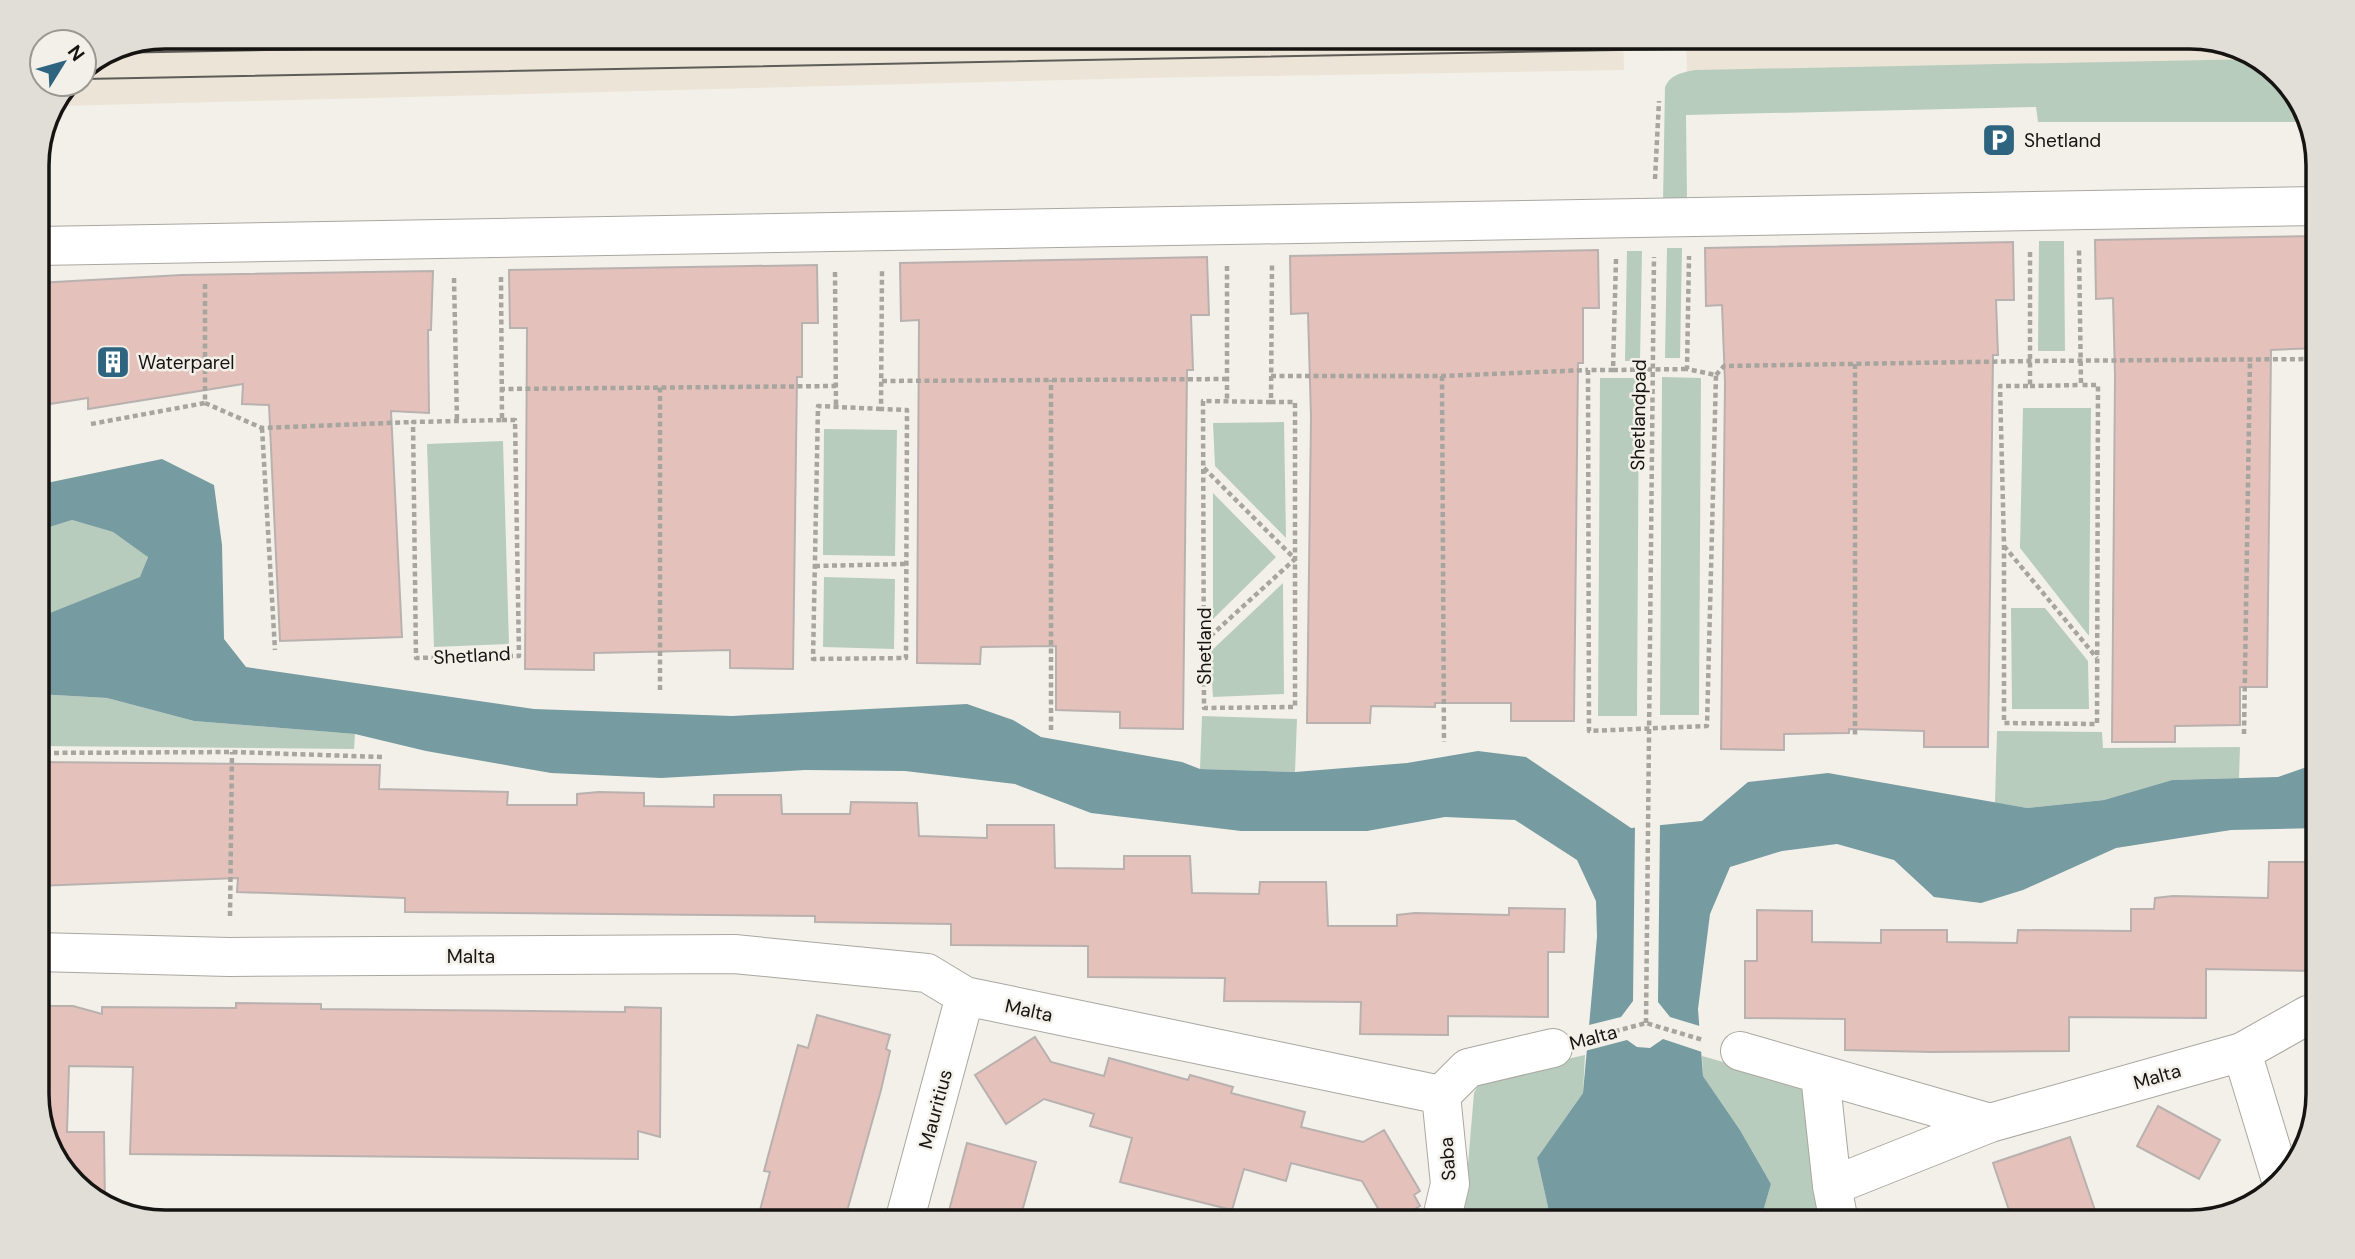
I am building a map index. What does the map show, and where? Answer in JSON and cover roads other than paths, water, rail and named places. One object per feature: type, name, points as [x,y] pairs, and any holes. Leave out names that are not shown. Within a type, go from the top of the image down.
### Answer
[{"type":"street","points":[[49,246],[2306,206]]},
{"type":"street","name":"Malta","points":[[49,952],[229,957],[734,954],[927,973],[965,996],[1441,1096],[1468,1068],[1553,1048]]},
{"type":"street","name":"Mauritius","points":[[907,1210],[965,996]]},
{"type":"street","name":"Malta","points":[[1835,1204],[1990,1123],[2242,1052],[2306,1016]]},
{"type":"street","points":[[1740,1051],[1990,1123]]},
{"type":"street","points":[[2242,1052],[2278,1170]]},
{"type":"street","points":[[1820,1075],[1835,1204]]},
{"type":"street","name":"Saba","points":[[1441,1096],[1450,1184],[1444,1210]]},
{"type":"water","points":[[162,459],[214,485],[222,545],[224,639],[246,667],[534,709],[732,716],[967,704],[1013,720],[1041,737],[1182,762],[1200,769],[1295,772],[1407,763],[1478,751],[1526,757],[1631,828],[1702,821],[1748,782],[1828,773],[2027,808],[2104,800],[2172,780],[2278,777],[2306,767],[2306,828],[2231,830],[2116,848],[2023,890],[1981,903],[1934,897],[1894,860],[1837,844],[1782,851],[1730,867],[1710,914],[1698,1009],[1703,1076],[1740,1130],[1771,1184],[1763,1210],[1549,1210],[1537,1158],[1583,1093],[1597,937],[1596,901],[1577,860],[1515,820],[1445,817],[1367,831],[1241,831],[1091,813],[1015,784],[905,771],[805,770],[661,778],[551,773],[426,751],[355,734],[194,721],[107,698],[49,695],[49,612],[140,577],[148,557],[113,532],[72,520],[49,527],[49,483]]},
{"type":"tram line","points":[[140,52],[318,49]]},
{"type":"tram line","points":[[98,79],[1670,49]]},
{"type":"place","name":"Shetland","points":[[1999,140]]},
{"type":"place","name":"Waterparel","points":[[113,362]]}]
